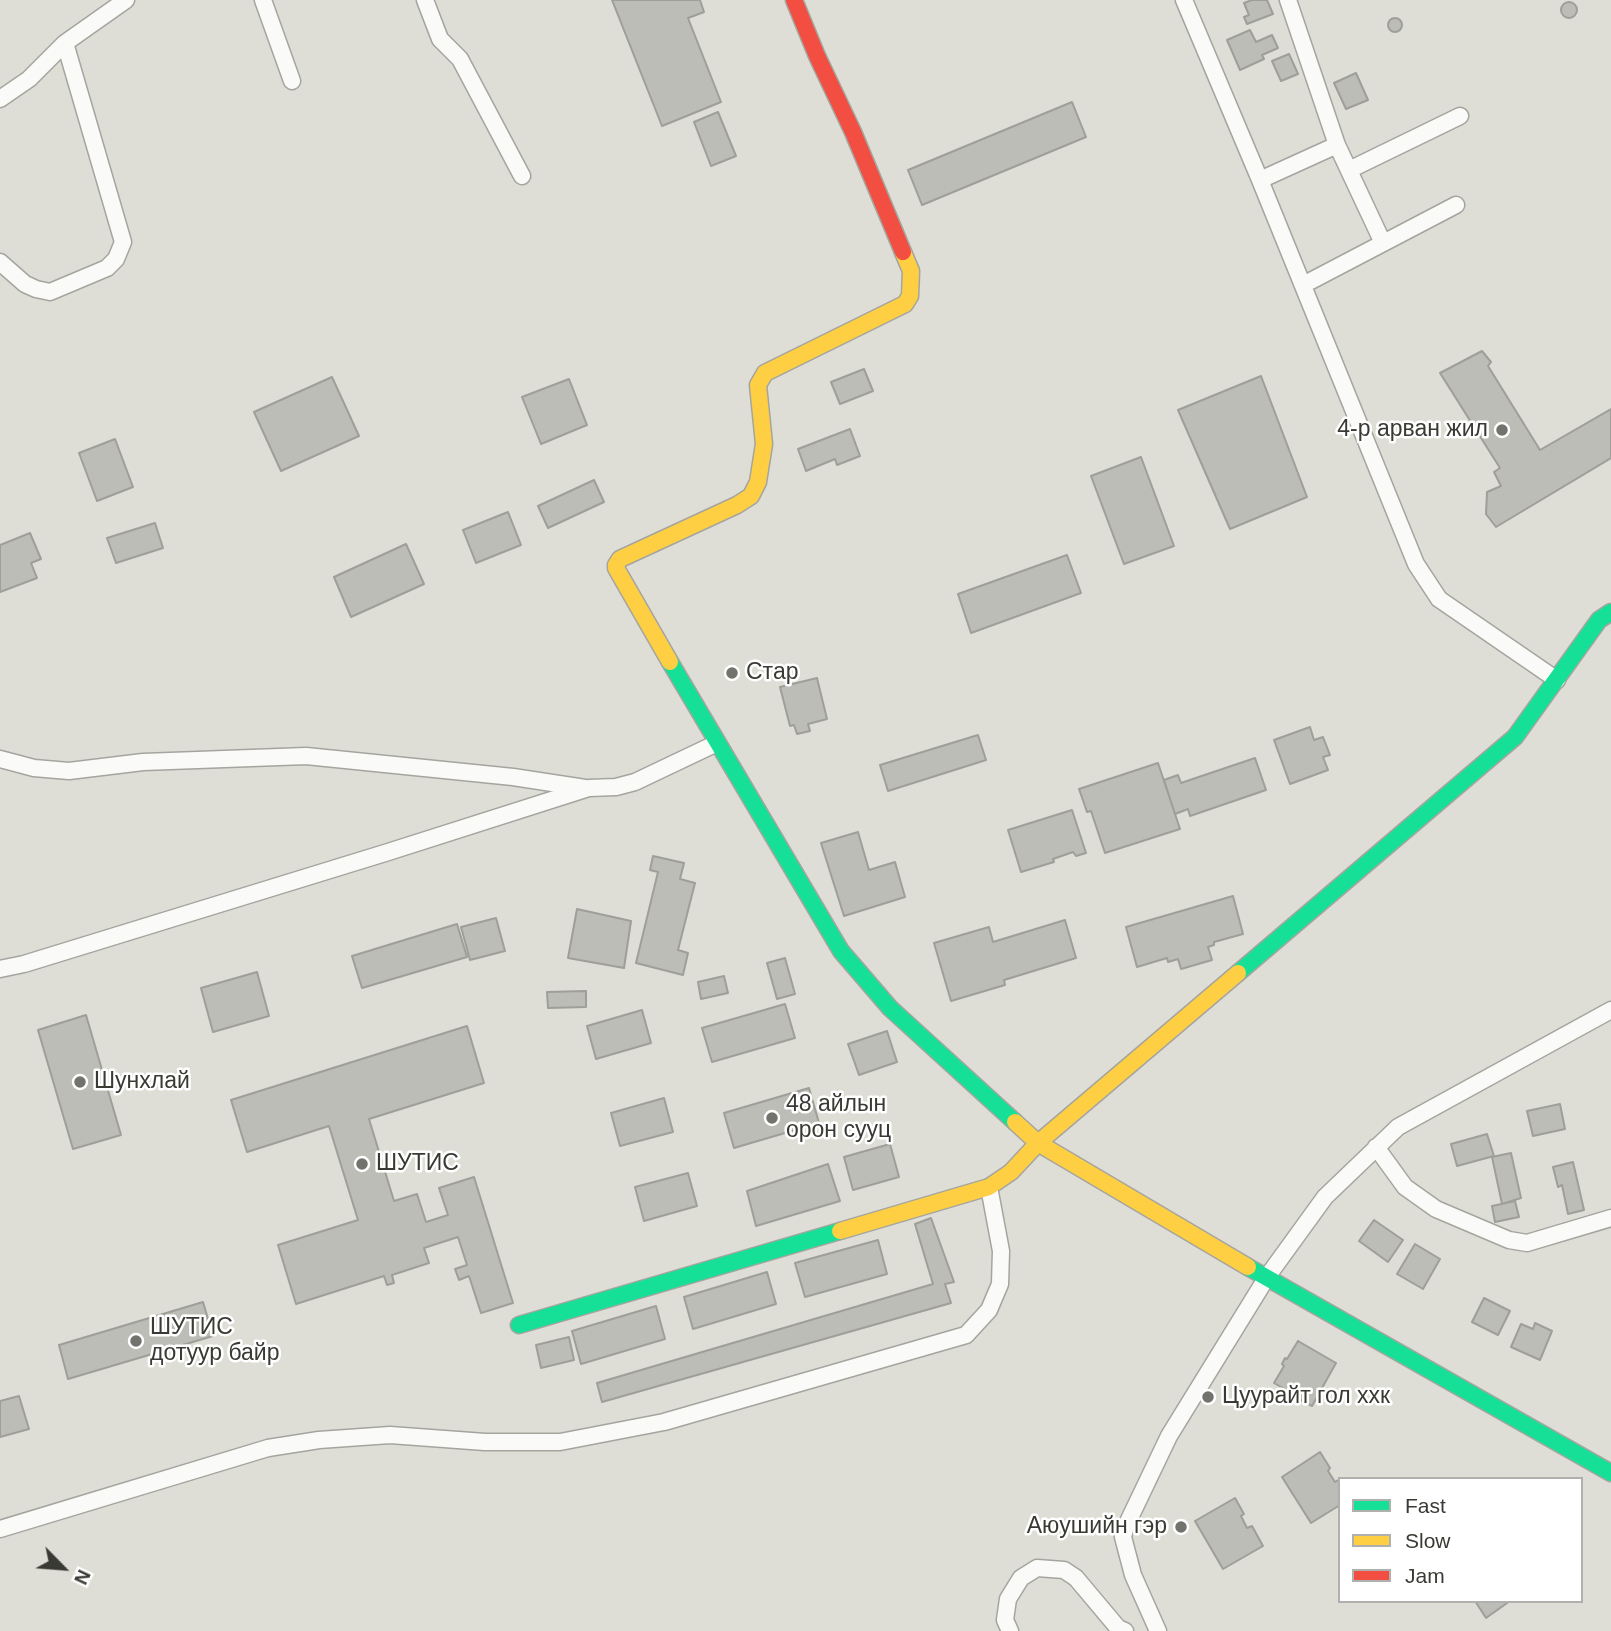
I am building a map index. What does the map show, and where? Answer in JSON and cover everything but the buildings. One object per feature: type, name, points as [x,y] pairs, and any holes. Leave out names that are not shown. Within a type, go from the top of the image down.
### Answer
[{"type":"street","points":[[0,99],[29,79],[65,43],[126,0]]},
{"type":"street","points":[[263,0],[292,81]]},
{"type":"street","points":[[425,0],[440,39],[460,59],[522,176]]},
{"type":"street","points":[[794,0],[911,271],[910,296],[905,304],[765,373],[758,385],[764,444],[758,482],[751,496],[620,559],[616,568],[841,951],[890,1008],[1038,1143],[1611,1473]]},
{"type":"street","points":[[1184,0],[1416,564],[1440,599],[1557,680]]},
{"type":"street","points":[[1288,0],[1337,145],[1383,243]]},
{"type":"street","points":[[0,262],[25,284],[50,292],[107,268],[116,259],[123,242],[65,43]]},
{"type":"street","points":[[1349,170],[1460,116]]},
{"type":"street","points":[[1260,180],[1337,145]]},
{"type":"street","points":[[1303,285],[1455,205]]},
{"type":"street","points":[[519,1325],[989,1187],[1011,1172],[1038,1143],[1515,737],[1599,620],[1611,612]]},
{"type":"street","points":[[0,759],[34,768],[69,771],[143,762],[306,756],[513,777],[589,788],[616,787],[635,782],[717,743]]},
{"type":"street","points":[[0,969],[358,862],[589,788]]},
{"type":"street","points":[[1131,1631],[1155,1627],[1125,1549],[1123,1537],[1126,1526],[1169,1436],[1267,1277],[1325,1197],[1398,1127],[1611,1010]]},
{"type":"street","points":[[1376,1147],[1405,1187],[1436,1209],[1509,1240],[1527,1243],[1611,1218]]},
{"type":"street","points":[[0,1529],[268,1448],[319,1440],[390,1435],[485,1442],[560,1442],[664,1422],[966,1335],[989,1310],[1000,1284],[1002,1251],[989,1187]]},
{"type":"street","points":[[1010,1631],[1005,1620],[1008,1599],[1021,1578],[1037,1569],[1064,1570],[1076,1578],[1118,1628],[1125,1631]]},
{"type":"traffic: fast","points":[[1238,973],[1515,737],[1599,620],[1611,612]]},
{"type":"traffic: fast","points":[[670,662],[841,951],[890,1008],[1015,1122]]},
{"type":"traffic: fast","points":[[519,1325],[840,1231]]},
{"type":"traffic: fast","points":[[1248,1267],[1611,1473]]},
{"type":"traffic: slow","points":[[670,662],[616,565],[620,559],[751,496],[758,482],[764,444],[758,385],[765,373],[905,304],[910,296],[911,271],[903,252]]},
{"type":"traffic: slow","points":[[840,1231],[989,1187],[1011,1172],[1038,1143],[1238,973]]},
{"type":"traffic: slow","points":[[1015,1122],[1038,1143],[1248,1267]]},
{"type":"traffic: jam","points":[[794,0],[903,252]]},
{"type":"place","name":"4-р арван жил","points":[[1502,430]]},
{"type":"place","name":"Стар","points":[[732,673]]},
{"type":"place","name":"Шунхлай","points":[[80,1082]]},
{"type":"place","name":"48 айлын орон сууц","points":[[772,1118]]},
{"type":"place","name":"ШУТИС","points":[[362,1164]]},
{"type":"place","name":"ШУТИС дотуур байр","points":[[136,1341]]},
{"type":"place","name":"Цуурайт гол ххк","points":[[1208,1397]]},
{"type":"place","name":"Аюушийн гэр","points":[[1181,1527]]}]
